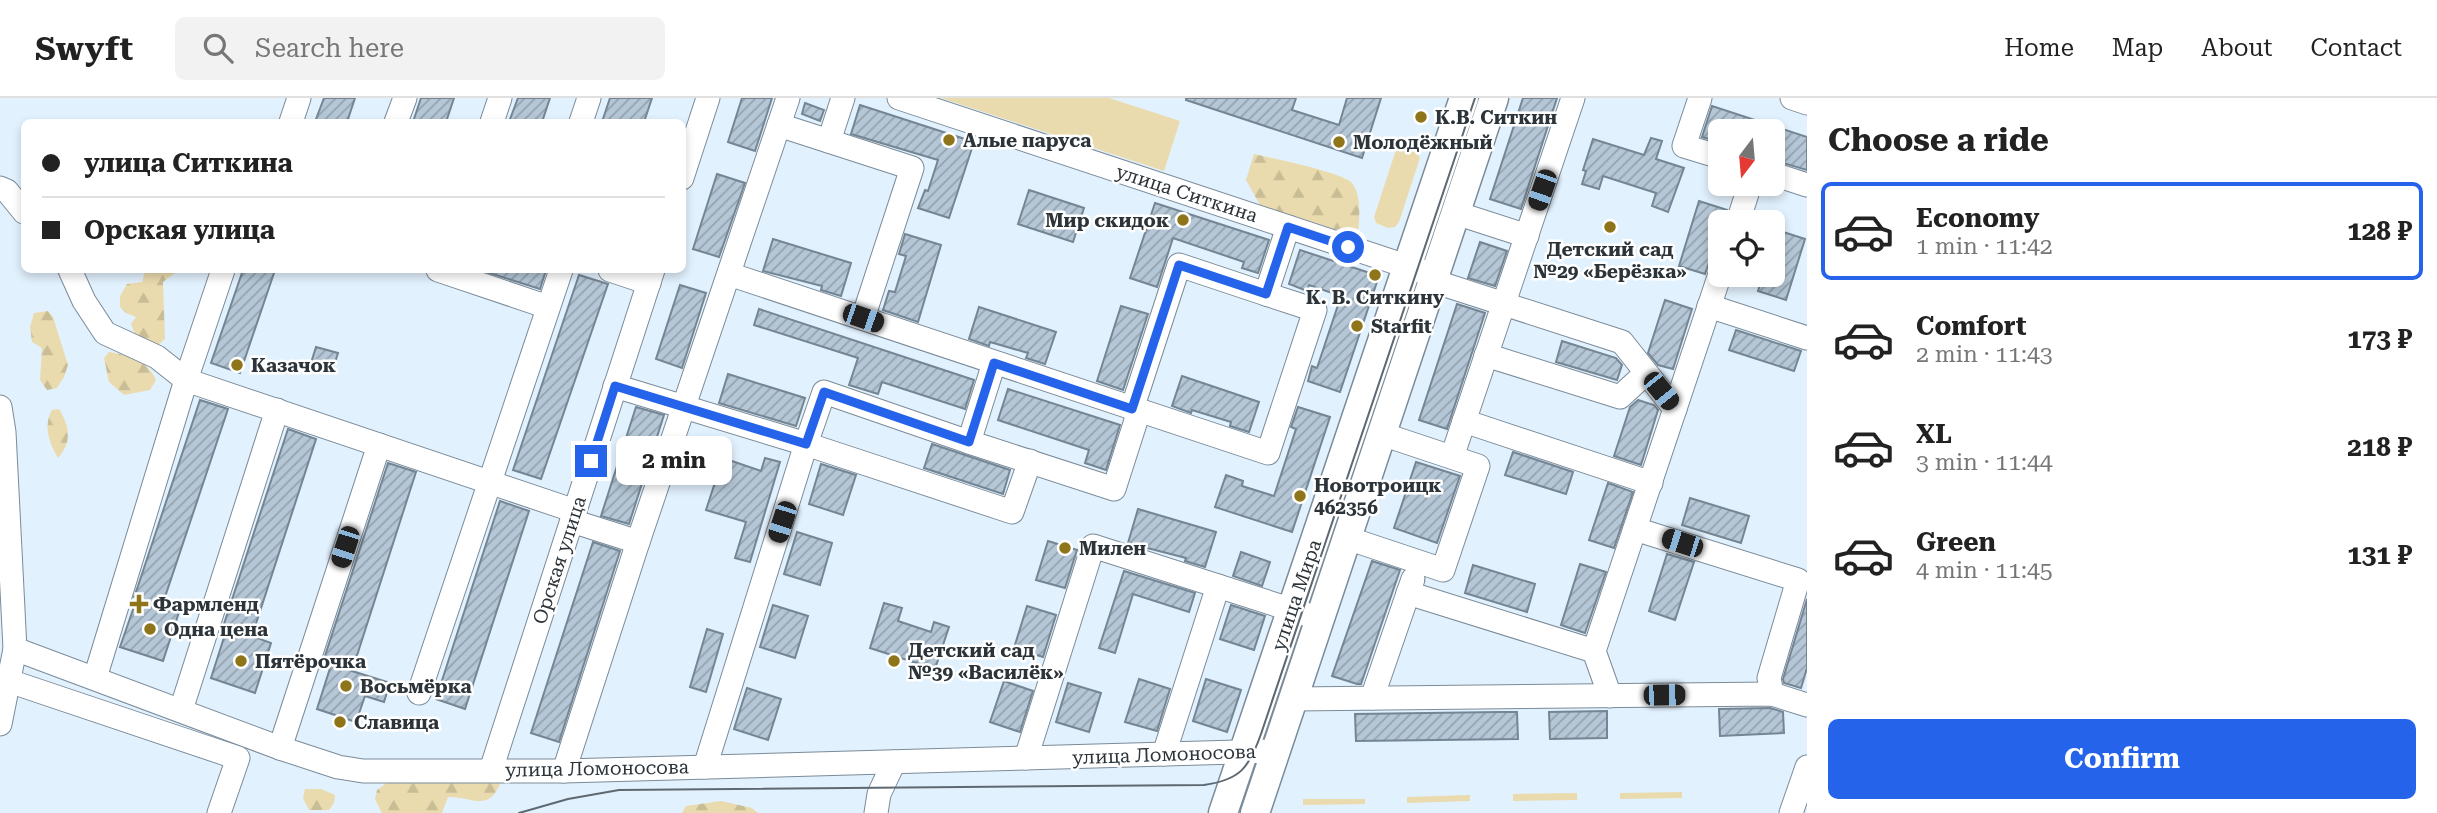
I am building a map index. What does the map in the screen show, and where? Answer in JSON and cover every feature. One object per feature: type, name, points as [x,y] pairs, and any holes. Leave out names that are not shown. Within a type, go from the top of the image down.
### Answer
[{"type":"main road","name":"улица Мира","points":[[1223,813],[1464,98]]},
{"type":"main road","name":"улица Мира","points":[[1255,813],[1494,98]]},
{"type":"street","points":[[292,119],[299,98]]},
{"type":"street","points":[[397,119],[405,98]]},
{"type":"street","points":[[493,119],[500,98]]},
{"type":"street","points":[[582,119],[589,98]]},
{"type":"street","points":[[686,166],[708,98]]},
{"type":"street","points":[[564,771],[638,542],[788,98]]},
{"type":"street","points":[[829,141],[844,98]]},
{"type":"street","name":"улица Ситкина","points":[[899,98],[1407,266],[1504,304],[1622,342],[1675,409]]},
{"type":"street","points":[[1452,457],[1573,98]]},
{"type":"street","points":[[1700,98],[1684,146],[1708,153]]},
{"type":"street","points":[[1792,98],[1807,103]]},
{"type":"street","points":[[779,125],[912,168],[863,318]]},
{"type":"street","points":[[1785,178],[1807,185]]},
{"type":"street","points":[[0,188],[7,191],[21,208]]},
{"type":"street","points":[[1456,213],[1527,236]]},
{"type":"street","points":[[1266,294],[1288,227]]},
{"type":"street","points":[[705,767],[824,392],[1114,489],[1135,410],[1179,265],[1315,310],[1268,453],[1135,410],[729,274]]},
{"type":"street","points":[[71,273],[84,301],[105,333],[157,357],[186,380],[489,482],[638,542]]},
{"type":"street","points":[[94,678],[222,273]]},
{"type":"street","points":[[447,273],[548,307]]},
{"type":"street","points":[[419,693],[560,273]]},
{"type":"street","points":[[630,273],[651,276]]},
{"type":"street","name":"Орская улица","points":[[491,770],[651,276]]},
{"type":"street","points":[[1610,696],[1594,651],[1716,287]]},
{"type":"street","points":[[1709,306],[1807,338]]},
{"type":"street","points":[[1486,355],[1619,397],[1646,373]]},
{"type":"street","points":[[969,442],[994,363]]},
{"type":"street","points":[[615,386],[806,444],[1012,512],[1030,461]]},
{"type":"street","points":[[0,407],[4,432],[15,649],[0,724]]},
{"type":"street","points":[[181,710],[277,410]]},
{"type":"street","points":[[1464,421],[1650,483]]},
{"type":"street","points":[[1347,538],[1443,570],[1478,466],[1382,434]]},
{"type":"street","points":[[280,748],[379,445]]},
{"type":"street","points":[[1635,528],[1798,580],[1769,678],[1772,694]]},
{"type":"street","points":[[1026,758],[1093,546],[1320,620]]},
{"type":"street","points":[[1371,698],[1419,561]]},
{"type":"street","points":[[1164,754],[1218,586]]},
{"type":"street","points":[[1408,593],[1594,651]]},
{"type":"street","name":"улица Ломоносова","points":[[15,649],[280,748],[338,767],[363,771],[564,771],[1276,751]]},
{"type":"street","points":[[9,681],[238,758],[219,813]]},
{"type":"street","points":[[1294,699],[1772,694],[1807,705]]},
{"type":"street","points":[[876,813],[879,794],[894,762]]},
{"type":"street","points":[[1791,813],[1807,767]]},
{"type":"green space","points":[[941,98],[1109,98],[1180,121],[1164,171]]},
{"type":"green space","points":[[1404,147],[1415,151],[1420,158],[1399,222],[1395,227],[1388,228],[1376,223],[1374,217],[1396,150]]},
{"type":"green space","points":[[1254,154],[1320,170],[1351,182],[1358,198],[1358,231],[1353,235],[1260,205],[1246,180]]},
{"type":"green space","points":[[145,273],[175,273],[163,282],[165,339],[157,346],[137,339],[131,324],[136,317],[120,307],[120,296],[127,284],[142,282]]},
{"type":"green space","points":[[48,311],[53,317],[68,365],[57,388],[47,390],[40,380],[42,348],[32,342],[30,327],[34,313]]},
{"type":"green space","points":[[109,352],[130,357],[148,368],[156,380],[150,390],[124,395],[109,382],[104,358]]},
{"type":"green space","points":[[59,409],[68,434],[66,446],[58,458],[50,440],[48,422],[52,410]]},
{"type":"green space","points":[[496,777],[500,784],[490,798],[478,801],[448,797],[442,813],[382,813],[375,799],[377,790],[388,782],[422,783]]},
{"type":"green space","points":[[305,789],[321,789],[335,795],[334,803],[329,810],[309,810],[303,798]]},
{"type":"green space","points":[[1682,792],[1682,798],[1620,799],[1620,793]]},
{"type":"green space","points":[[1577,793],[1577,800],[1513,801],[1513,794]]},
{"type":"green space","points":[[1470,795],[1470,801],[1407,803],[1407,797]]},
{"type":"green space","points":[[1303,799],[1365,799],[1365,804],[1303,805]]},
{"type":"green space","points":[[721,801],[752,808],[758,813],[682,813],[686,806]]},
{"type":"building","points":[[324,98],[355,98],[348,119],[316,119]]},
{"type":"building","points":[[421,98],[454,98],[447,119],[414,119]]},
{"type":"building","points":[[518,98],[550,98],[543,119],[510,119]]},
{"type":"building","points":[[610,98],[652,98],[645,119],[603,119]]},
{"type":"building","points":[[742,98],[772,98],[755,151],[728,142]]},
{"type":"building","name":"Молодёжный","points":[[1186,98],[1296,98],[1292,110],[1339,125],[1347,98],[1381,98],[1362,158]]},
{"type":"building","points":[[1523,98],[1557,98],[1521,209],[1490,199]]},
{"type":"building","points":[[805,103],[824,110],[820,121],[802,114]]},
{"type":"building","points":[[860,105],[974,142],[949,218],[918,208],[925,190],[928,191],[938,160],[851,134]]},
{"type":"building","points":[[1712,106],[1752,119],[1708,119],[1708,139],[1702,137]]},
{"type":"building","points":[[1785,130],[1807,137],[1807,170],[1785,164]]},
{"type":"building","points":[[1651,138],[1662,141],[1656,159],[1684,168],[1668,212],[1652,206],[1656,193],[1603,176],[1599,189],[1582,184],[1586,171],[1583,170],[1593,139],[1644,155]]},
{"type":"building","points":[[717,174],[745,183],[719,257],[693,249]]},
{"type":"building","points":[[1029,190],[1084,208],[1073,242],[1018,224]]},
{"type":"building","points":[[1699,201],[1727,210],[1708,210],[1708,266],[1705,274],[1679,266]]},
{"type":"building","points":[[1155,203],[1269,240],[1258,273],[1242,268],[1244,262],[1173,238],[1157,287],[1130,278]]},
{"type":"building","points":[[1785,233],[1805,239],[1786,300],[1758,291],[1759,287],[1785,287]]},
{"type":"building","points":[[905,234],[941,245],[918,322],[883,310],[889,291],[895,292],[906,256],[899,254]]},
{"type":"building","points":[[773,239],[851,263],[841,296],[821,290],[822,286],[763,271]]},
{"type":"building","points":[[1480,242],[1507,251],[1495,286],[1468,278]]},
{"type":"building","points":[[1300,250],[1379,276],[1340,392],[1308,381],[1312,366],[1317,368],[1341,296],[1309,285],[1307,291],[1289,284]]},
{"type":"building","points":[[242,273],[274,273],[240,373],[211,363]]},
{"type":"building","points":[[489,273],[545,273],[540,289]]},
{"type":"building","points":[[579,275],[608,284],[541,479],[513,470]]},
{"type":"building","points":[[680,285],[706,293],[682,368],[656,359]]},
{"type":"building","points":[[1665,300],[1692,309],[1673,369],[1658,365],[1648,353]]},
{"type":"building","points":[[1457,304],[1485,313],[1447,429],[1419,420]]},
{"type":"building","points":[[1121,306],[1148,314],[1123,390],[1097,381]]},
{"type":"building","points":[[979,307],[1056,332],[1045,364],[1026,358],[1028,353],[990,342],[989,346],[969,339]]},
{"type":"building","points":[[759,309],[974,380],[965,409],[882,382],[878,394],[849,385],[858,358],[754,325]]},
{"type":"building","points":[[1736,330],[1801,351],[1794,371],[1729,350]]},
{"type":"building","points":[[1562,341],[1616,358],[1622,365],[1617,380],[1556,362]]},
{"type":"building","points":[[316,347],[338,353],[333,369],[311,363]]},
{"type":"building","points":[[728,374],[805,398],[796,426],[719,403]]},
{"type":"building","points":[[1182,376],[1259,402],[1249,432],[1230,426],[1231,422],[1172,406]]},
{"type":"building","points":[[1008,389],[1120,425],[1106,470],[1085,463],[1089,450],[998,420]]},
{"type":"building","points":[[200,400],[228,409],[162,606],[179,612],[163,661],[120,647]]},
{"type":"building","points":[[1638,400],[1654,405],[1658,410],[1641,465],[1614,456],[1630,407]]},
{"type":"building","points":[[636,407],[664,415],[629,524],[601,516]]},
{"type":"building","points":[[1298,407],[1330,417],[1292,532],[1215,507],[1226,475],[1243,481],[1242,486],[1274,496],[1296,429],[1291,427]]},
{"type":"building","points":[[288,429],[316,439],[252,636],[271,643],[255,693],[211,678],[227,628],[223,627]]},
{"type":"building","points":[[932,444],[1010,470],[1003,494],[924,468]]},
{"type":"building","points":[[1513,452],[1573,472],[1566,494],[1505,475]]},
{"type":"building","points":[[723,458],[761,471],[765,458],[780,462],[750,562],[735,558],[746,522],[706,510]]},
{"type":"building","points":[[1416,462],[1460,476],[1437,543],[1394,528]]},
{"type":"building","points":[[388,463],[416,472],[352,671],[390,683],[384,702],[365,696],[356,722],[317,709],[331,665],[323,662]]},
{"type":"building","points":[[821,464],[856,475],[843,515],[809,504]]},
{"type":"building","points":[[1608,483],[1633,492],[1614,548],[1589,540]]},
{"type":"building","points":[[1690,498],[1749,516],[1741,543],[1682,525]]},
{"type":"building","points":[[500,501],[529,511],[465,709],[436,699]]},
{"type":"building","points":[[1138,509],[1216,532],[1205,567],[1185,561],[1186,558],[1128,543]]},
{"type":"building","points":[[797,532],[832,543],[820,585],[784,574]]},
{"type":"building","points":[[1048,541],[1077,550],[1065,588],[1036,580]]},
{"type":"building","points":[[593,542],[620,551],[559,742],[531,733]]},
{"type":"building","points":[[1241,552],[1270,562],[1262,586],[1233,576]]},
{"type":"building","points":[[1667,554],[1694,562],[1675,620],[1649,611]]},
{"type":"building","points":[[1372,561],[1400,570],[1361,684],[1357,684],[1332,676]]},
{"type":"building","points":[[1580,564],[1606,572],[1585,633],[1561,625]]},
{"type":"building","points":[[1473,565],[1535,584],[1527,612],[1465,593]]},
{"type":"building","points":[[1124,571],[1195,593],[1189,612],[1133,594],[1115,653],[1099,648]]},
{"type":"building","points":[[1807,599],[1807,668],[1801,688],[1784,683],[1783,679]]},
{"type":"building","points":[[884,603],[902,608],[898,621],[931,632],[934,622],[949,627],[935,669],[870,648]]},
{"type":"building","points":[[773,605],[808,616],[795,658],[760,647]]},
{"type":"building","points":[[1231,605],[1265,616],[1254,650],[1220,639]]},
{"type":"building","points":[[1027,606],[1056,615],[1043,657],[1014,648]]},
{"type":"building","points":[[707,629],[723,634],[706,692],[690,687]]},
{"type":"building","points":[[1139,679],[1170,689],[1157,731],[1125,722]]},
{"type":"building","points":[[1206,679],[1241,690],[1227,732],[1193,721]]},
{"type":"building","points":[[1004,681],[1033,691],[1020,732],[990,722]]},
{"type":"building","points":[[1068,683],[1101,693],[1089,732],[1056,722]]},
{"type":"building","points":[[747,688],[781,699],[768,740],[734,729]]},
{"type":"building","points":[[1770,708],[1783,712],[1784,733],[1720,736],[1719,709]]},
{"type":"building","points":[[1607,711],[1607,738],[1550,739],[1549,712]]},
{"type":"building","points":[[1517,712],[1518,739],[1356,741],[1355,714]]},
{"type":"tram line","points":[[519,813],[568,799],[619,790],[1204,785],[1235,776],[1252,756],[1261,734],[1475,98]]},
{"type":"place","name":"К.В. Ситкин","points":[[1421,117]]},
{"type":"place","name":"Алые паруса","points":[[949,140]]},
{"type":"place","name":"Молодёжный","points":[[1339,142]]},
{"type":"place","name":"Мир скидок","points":[[1183,220]]},
{"type":"place","name":"Детский сад №29 «Берёзка»","points":[[1610,227]]},
{"type":"place","name":"К. В. Ситкину","points":[[1375,275]]},
{"type":"place","name":"Starfit","points":[[1357,326]]},
{"type":"place","name":"Казачок","points":[[237,365]]},
{"type":"place","name":"Новотроицк 462356","points":[[1300,496]]},
{"type":"place","name":"Милен","points":[[1065,548]]},
{"type":"place","name":"Фармленд","points":[[139,604]]},
{"type":"place","name":"Одна цена","points":[[150,629]]},
{"type":"place","name":"Пятёрочка","points":[[241,661]]},
{"type":"place","name":"Детский сад №39 «Василёк»","points":[[894,661]]},
{"type":"place","name":"Восьмёрка","points":[[346,686]]},
{"type":"place","name":"Славица","points":[[340,722]]},
{"type":"route","points":[[591,461],[615,386],[806,444],[824,392],[969,442],[994,363],[1132,409],[1179,265],[1266,294],[1288,227],[1348,247]]}]
